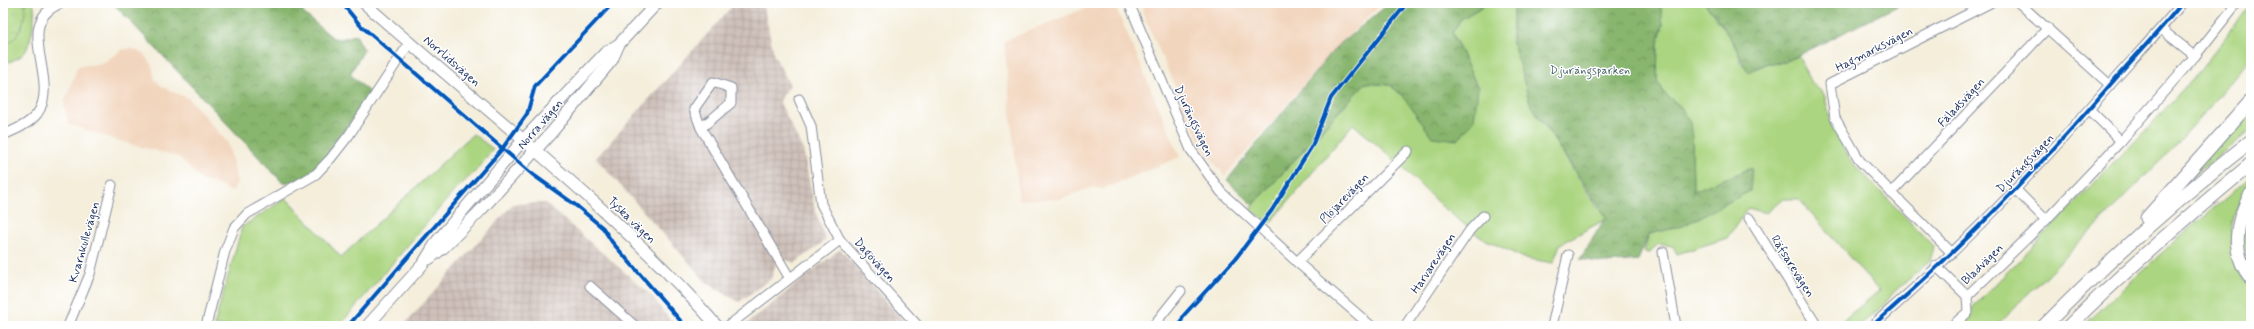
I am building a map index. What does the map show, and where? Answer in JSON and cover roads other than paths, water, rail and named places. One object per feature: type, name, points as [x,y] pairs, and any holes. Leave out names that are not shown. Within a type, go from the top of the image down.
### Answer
[{"type":"highway","points":[[2044,326],[2094,276],[2218,140],[2251,101]]},
{"type":"highway","points":[[2094,276],[2160,216],[2251,141]]},
{"type":"highway","points":[[2069,326],[2107,288],[2171,231],[2251,164]]},
{"type":"highway","points":[[2251,194],[2240,216],[2237,242],[2242,264],[2251,278]]},
{"type":"main road","name":"Norrlidsvägen","points":[[364,3],[524,140]]},
{"type":"main road","name":"Norra vägen","points":[[423,264],[437,242],[524,140],[605,53],[619,44],[657,3]]},
{"type":"main road","name":"Norra vägen","points":[[367,326],[423,264],[443,248],[535,150],[612,60],[619,44]]},
{"type":"main road","name":"Tyska vägen","points":[[524,140],[614,221],[685,289],[717,326]]},
{"type":"street","points":[[3,135],[29,121],[41,107],[45,87],[37,31],[42,17],[54,6],[62,3]]},
{"type":"street","name":"Djurängsvägen","points":[[1129,3],[1191,150],[1205,171],[1221,192],[1297,262],[1371,326]]},
{"type":"street","name":"Hagmarksvägen","points":[[1951,252],[1860,161],[1835,118],[1830,84],[1990,3]]},
{"type":"street","points":[[2019,3],[2110,85]]},
{"type":"street","name":"Djurängsvägen","points":[[1872,326],[1951,252],[2090,110],[2182,3]]},
{"type":"street","name":"Bladvägen","points":[[1936,266],[1966,296],[2046,220],[2121,141],[2196,56],[2236,3]]},
{"type":"street","name":"Fäladsvägen","points":[[1891,193],[2048,28]]},
{"type":"street","points":[[2161,29],[2196,56]]},
{"type":"street","points":[[206,326],[224,251],[234,228],[247,214],[256,208],[316,174],[349,135],[410,42]]},
{"type":"street","points":[[701,128],[731,103],[732,88],[713,82],[694,109],[701,128],[789,277]]},
{"type":"street","points":[[799,99],[811,126],[821,204],[840,240]]},
{"type":"street","points":[[2090,110],[2121,141]]},
{"type":"street","name":"Plöjarevägen","points":[[1297,262],[1408,151]]},
{"type":"street","name":"Kvarnkullevägen","points":[[68,326],[90,274],[112,185]]},
{"type":"street","points":[[2014,189],[2046,220]]},
{"type":"street","name":"Harvarevägen","points":[[1406,326],[1470,230],[1483,216]]},
{"type":"street","name":"Räfsarevägen","points":[[1749,218],[1817,326]]},
{"type":"street","name":"Dagövägen","points":[[728,326],[789,277],[840,240],[918,326]]},
{"type":"street","points":[[1663,252],[1676,326]]},
{"type":"street","points":[[1552,326],[1568,255]]},
{"type":"street","points":[[590,286],[635,326]]},
{"type":"street","points":[[1153,326],[1181,291]]},
{"type":"street","points":[[1952,326],[1968,312],[1966,296]]},
{"type":"park label","name":"Djurängsparken","points":[[1590,70]]}]
